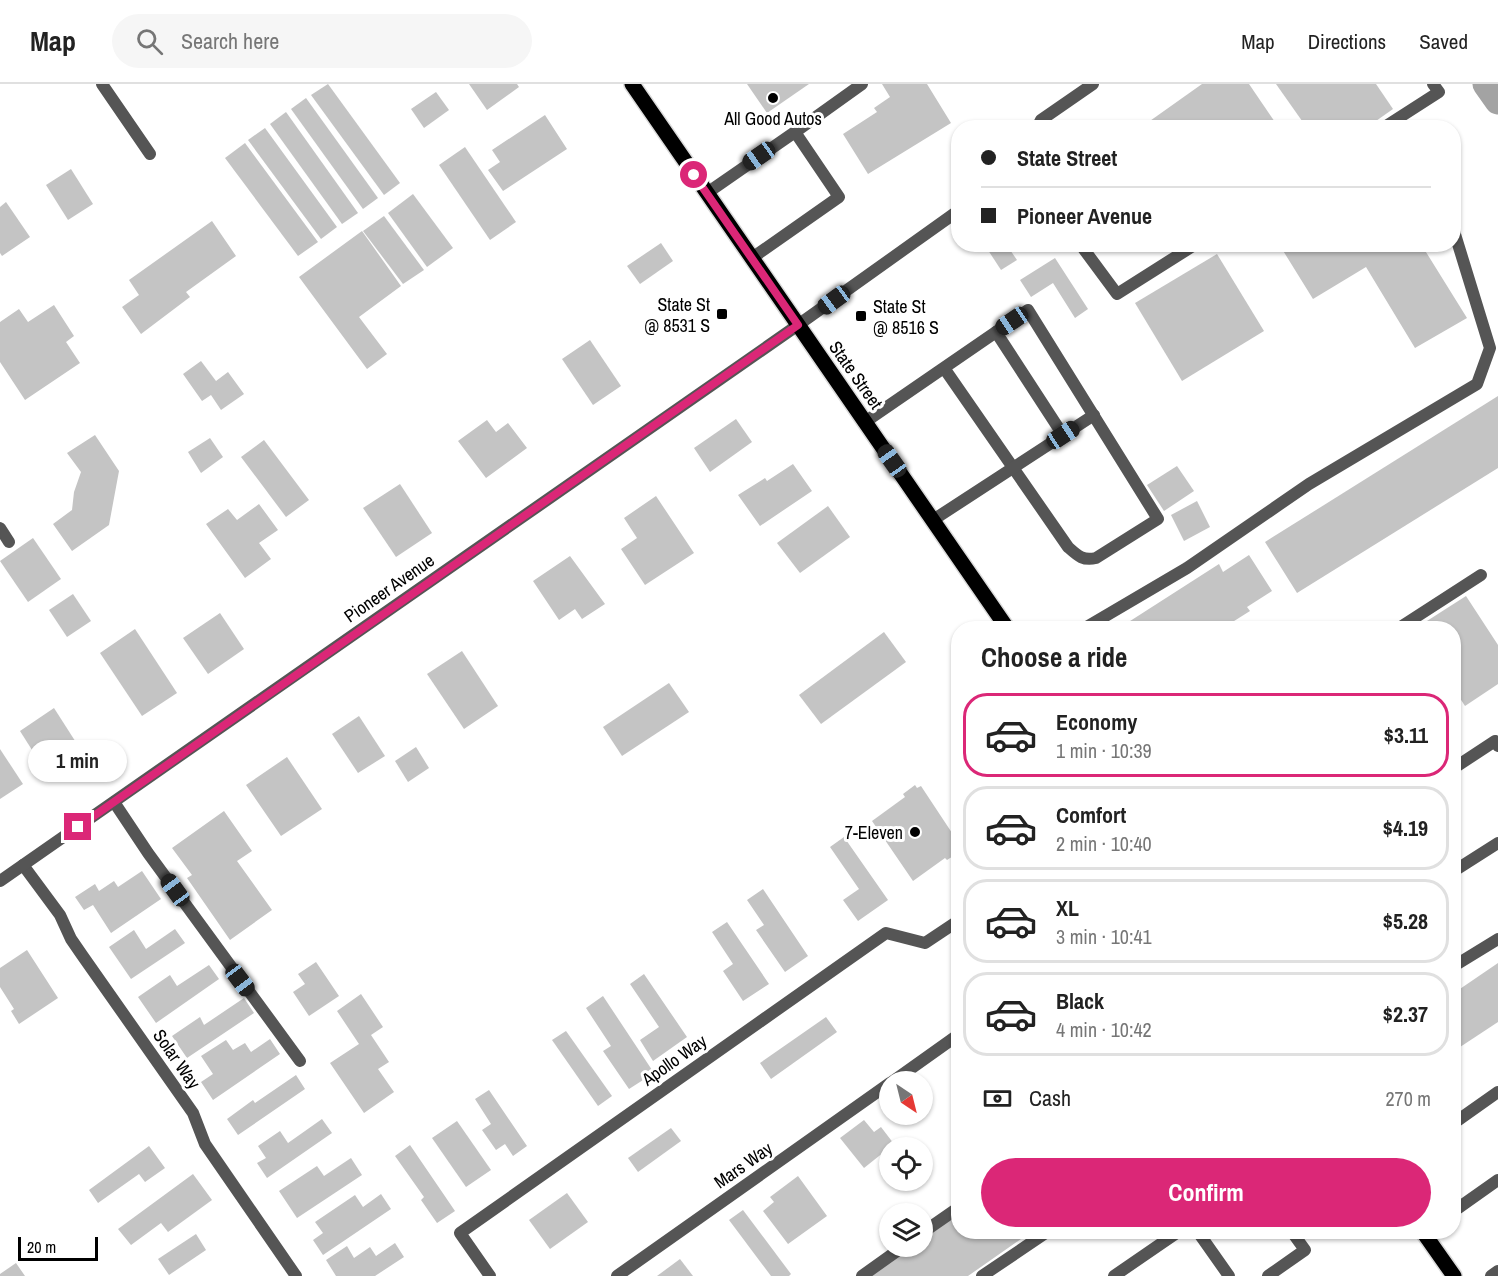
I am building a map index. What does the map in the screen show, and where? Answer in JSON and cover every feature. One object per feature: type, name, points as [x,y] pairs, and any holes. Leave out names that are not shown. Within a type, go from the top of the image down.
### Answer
[{"type":"main road","name":"State Street","points":[[632,84],[1002,621]]},
{"type":"main road","points":[[1429,1239],[1454,1276]]},
{"type":"street","points":[[102,84],[150,154]]},
{"type":"street","points":[[706,193],[862,84]]},
{"type":"street","points":[[1041,120],[1094,84]]},
{"type":"street","points":[[1395,120],[1439,92],[1433,84]]},
{"type":"street","points":[[752,258],[839,197],[795,132]]},
{"type":"street","name":"Pioneer Avenue","points":[[0,881],[951,216]]},
{"type":"street","points":[[1086,252],[1117,294],[1183,252]]},
{"type":"street","points":[[1097,621],[1186,568],[1309,484],[1477,384],[1490,348],[1460,252]]},
{"type":"street","points":[[865,422],[1028,310],[1158,519],[1096,558],[1086,560],[1068,547],[944,368]]},
{"type":"street","points":[[996,332],[1063,435]]},
{"type":"street","points":[[933,520],[1094,415]]},
{"type":"street","points":[[0,528],[9,542]]},
{"type":"street","points":[[1410,621],[1481,575]]},
{"type":"street","points":[[1461,763],[1495,741],[1498,746]]},
{"type":"street","points":[[114,802],[162,872],[300,1061]]},
{"type":"street","points":[[1461,867],[1498,843]]},
{"type":"street","name":"Solar Way","points":[[23,865],[60,915],[71,939],[192,1113],[205,1144],[296,1276]]},
{"type":"street","name":"Apollo Way","points":[[490,1276],[460,1233],[886,933],[925,943],[951,926]]},
{"type":"street","points":[[1461,962],[1498,939]]},
{"type":"street","name":"Mars Way","points":[[907,1071],[951,1040]]},
{"type":"street","name":"Mars Way","points":[[616,1276],[879,1090]]},
{"type":"street","points":[[1461,1119],[1498,1092]]},
{"type":"street","points":[[1461,1206],[1498,1180]]},
{"type":"street","points":[[933,1225],[951,1213]]},
{"type":"street","points":[[982,1276],[1037,1239]]},
{"type":"street","points":[[1114,1276],[1168,1239]]},
{"type":"street","points":[[1203,1239],[1229,1276]]},
{"type":"street","points":[[1268,1276],[1305,1250],[1297,1239]]},
{"type":"street","points":[[862,1276],[889,1257]]},
{"type":"street","points":[[1491,1276],[1498,1271]]},
{"type":"building","points":[[328,84],[400,183],[384,195],[311,95]]},
{"type":"building","points":[[469,84],[517,84],[519,87],[487,110]]},
{"type":"building","name":"All Good Autos","points":[[747,84],[809,84],[767,113]]},
{"type":"building","points":[[882,84],[927,84],[951,123],[868,174],[843,134],[877,112],[874,108],[890,97]]},
{"type":"building","points":[[1202,84],[1249,84],[1274,120],[1151,120]]},
{"type":"building","points":[[1276,84],[1376,84],[1393,109],[1377,120],[1301,120]]},
{"type":"building","points":[[436,92],[449,110],[424,128],[411,109]]},
{"type":"building","points":[[306,98],[378,198],[363,209],[291,109]]},
{"type":"building","points":[[286,112],[358,213],[342,224],[270,124]]},
{"type":"building","points":[[545,115],[567,149],[503,191],[488,170],[500,162],[492,150]]},
{"type":"building","points":[[265,128],[337,227],[321,239],[248,140]]},
{"type":"building","points":[[245,143],[318,242],[298,256],[225,158]]},
{"type":"building","points":[[465,147],[516,222],[490,240],[439,165]]},
{"type":"building","points":[[71,169],[93,204],[68,220],[46,185]]},
{"type":"building","points":[[413,194],[453,248],[427,267],[388,213]]},
{"type":"building","points":[[6,202],[30,237],[2,256],[0,253],[0,207]]},
{"type":"building","points":[[384,216],[424,270],[403,284],[363,231]]},
{"type":"building","points":[[212,221],[236,256],[186,292],[190,297],[141,334],[122,307],[139,295],[129,280]]},
{"type":"building","points":[[362,231],[401,286],[359,317],[387,354],[367,369],[299,277]]},
{"type":"building","points":[[661,243],[673,261],[640,284],[627,266]]},
{"type":"building","points":[[989,252],[1012,252],[1017,260],[1001,270]]},
{"type":"building","points":[[1284,252],[1426,252],[1467,318],[1415,348],[1366,267],[1313,299]]},
{"type":"building","points":[[1217,254],[1264,331],[1182,381],[1135,303]]},
{"type":"building","points":[[1055,258],[1088,309],[1075,318],[1053,283],[1031,297],[1020,280]]},
{"type":"building","points":[[54,305],[74,336],[66,342],[80,363],[25,400],[0,362],[0,322],[19,309],[28,322]]},
{"type":"building","points":[[590,340],[621,386],[593,405],[562,359]]},
{"type":"building","points":[[201,361],[216,381],[228,372],[244,394],[221,410],[211,395],[202,401],[183,374]]},
{"type":"building","points":[[1498,396],[1498,468],[1297,593],[1265,542]]},
{"type":"building","points":[[736,419],[752,442],[710,472],[694,448]]},
{"type":"building","points":[[487,420],[496,432],[508,423],[527,448],[486,478],[458,441]]},
{"type":"building","points":[[95,435],[119,471],[109,525],[72,551],[53,524],[72,510],[74,492],[81,472],[67,453]]},
{"type":"building","points":[[210,438],[223,457],[201,473],[188,452]]},
{"type":"building","points":[[264,440],[309,500],[286,517],[241,457]]},
{"type":"building","points":[[793,464],[812,491],[760,526],[738,495],[765,478],[767,481]]},
{"type":"building","points":[[1177,466],[1194,491],[1164,511],[1147,485]]},
{"type":"building","points":[[400,484],[432,533],[396,557],[363,508]]},
{"type":"building","points":[[656,496],[694,553],[645,585],[621,549],[637,538],[624,518]]},
{"type":"building","points":[[1197,501],[1210,527],[1184,541],[1171,515]]},
{"type":"building","points":[[259,504],[278,530],[259,543],[271,559],[245,578],[206,524],[228,509],[237,520]]},
{"type":"building","points":[[828,506],[850,537],[800,573],[777,543]]},
{"type":"building","points":[[33,538],[61,579],[28,602],[0,561]]},
{"type":"building","points":[[1249,555],[1272,591],[1247,607],[1250,611],[1234,621],[1130,621],[1219,564],[1223,572]]},
{"type":"building","points":[[570,556],[605,604],[582,619],[575,609],[559,620],[533,581]]},
{"type":"building","points":[[73,594],[91,621],[67,637],[49,610]]},
{"type":"building","points":[[1466,596],[1498,645],[1498,684],[1465,706],[1461,700],[1461,621],[1427,621]]},
{"type":"building","points":[[220,613],[244,649],[208,674],[183,638]]},
{"type":"building","points":[[135,629],[177,693],[142,716],[100,653]]},
{"type":"building","points":[[884,632],[906,662],[821,724],[799,695]]},
{"type":"building","points":[[462,651],[498,706],[464,729],[427,674]]},
{"type":"building","points":[[669,683],[689,712],[622,756],[603,727]]},
{"type":"building","points":[[54,708],[86,758],[51,780],[20,731]]},
{"type":"building","points":[[359,716],[385,756],[358,773],[332,734]]},
{"type":"building","points":[[416,747],[429,768],[408,782],[395,761]]},
{"type":"building","points":[[0,749],[23,784],[0,799]]},
{"type":"building","points":[[287,757],[322,809],[281,836],[246,785]]},
{"type":"building","name":"7-Eleven","points":[[915,785],[917,788],[921,786],[951,831],[951,857],[947,860],[945,858],[913,881],[872,821],[905,797],[903,794]]},
{"type":"building","points":[[224,811],[252,851],[237,861],[272,910],[230,940],[187,878],[192,875],[172,848]]},
{"type":"building","points":[[844,837],[888,900],[858,921],[843,900],[859,889],[830,847]]},
{"type":"building","points":[[142,871],[161,899],[111,933],[93,905],[84,910],[75,897],[95,884],[99,891],[114,881],[118,887]]},
{"type":"building","points":[[763,889],[808,956],[785,972],[756,930],[764,925],[747,900]]},
{"type":"building","points":[[727,922],[769,984],[743,1001],[723,971],[733,964],[712,932]]},
{"type":"building","points":[[175,929],[185,943],[131,979],[109,947],[134,930],[146,949]]},
{"type":"building","points":[[27,950],[58,998],[19,1024],[11,1011],[14,1009],[0,987],[0,968]]},
{"type":"building","points":[[316,962],[339,996],[309,1016],[293,992],[305,984],[298,974]]},
{"type":"building","points":[[1498,963],[1498,1022],[1461,1046],[1461,988]]},
{"type":"building","points":[[209,965],[219,979],[156,1023],[138,997],[170,975],[177,986]]},
{"type":"building","points":[[644,974],[687,1037],[653,1061],[640,1040],[659,1027],[630,984]]},
{"type":"building","points":[[361,994],[383,1027],[371,1035],[389,1062],[378,1069],[394,1092],[364,1113],[330,1063],[359,1044],[337,1011]]},
{"type":"building","points":[[603,996],[654,1073],[629,1089],[603,1051],[611,1046],[586,1008]]},
{"type":"building","points":[[244,998],[254,1013],[187,1058],[172,1036],[200,1017],[204,1025]]},
{"type":"building","points":[[826,1017],[837,1032],[771,1079],[760,1063]]},
{"type":"building","points":[[566,1031],[612,1096],[598,1106],[552,1040]]},
{"type":"building","points":[[270,1039],[280,1054],[213,1100],[201,1082],[213,1074],[201,1056],[226,1040],[233,1050],[245,1043],[251,1052]]},
{"type":"building","points":[[296,1075],[305,1089],[238,1135],[227,1119],[253,1100],[255,1103]]},
{"type":"building","points":[[489,1090],[527,1146],[513,1156],[505,1144],[496,1150],[482,1130],[491,1124],[475,1099]]},
{"type":"building","points":[[322,1119],[332,1133],[267,1178],[257,1163],[266,1158],[258,1146],[280,1131],[288,1143]]},
{"type":"building","points":[[864,1120],[874,1132],[881,1127],[889,1137],[879,1137],[879,1156],[864,1168],[840,1138]]},
{"type":"building","points":[[457,1121],[491,1170],[466,1187],[432,1138]]},
{"type":"building","points":[[671,1128],[681,1141],[638,1172],[628,1158]]},
{"type":"building","points":[[410,1145],[455,1211],[437,1223],[421,1200],[424,1197],[395,1156]]},
{"type":"building","points":[[149,1146],[165,1168],[145,1182],[139,1174],[98,1203],[89,1190]]},
{"type":"building","points":[[351,1158],[362,1175],[297,1218],[279,1191],[317,1166],[324,1176]]},
{"type":"building","points":[[193,1174],[212,1200],[168,1232],[161,1223],[131,1245],[118,1229]]},
{"type":"building","points":[[798,1176],[827,1216],[788,1244],[763,1211],[774,1202],[770,1197]]},
{"type":"building","points":[[567,1193],[588,1222],[550,1249],[529,1220]]},
{"type":"building","points":[[381,1194],[391,1209],[323,1255],[313,1240],[323,1233],[315,1222],[355,1195],[363,1207]]},
{"type":"building","points":[[743,1210],[791,1274],[789,1276],[771,1276],[729,1220]]},
{"type":"building","points":[[951,1219],[951,1239],[1021,1239],[968,1276],[870,1276],[897,1257],[933,1257],[933,1232]]},
{"type":"building","points":[[196,1234],[206,1250],[169,1275],[158,1259]]},
{"type":"building","points":[[395,1243],[404,1257],[375,1276],[336,1276],[326,1260],[347,1246],[354,1258],[370,1247],[376,1256]]},
{"type":"building","points":[[680,1259],[693,1276],[657,1276]]},
{"type":"building","points":[[16,1263],[25,1276],[0,1276],[0,1274]]},
{"type":"waterway","points":[[1486,84],[1498,101]]},
{"type":"place","name":"All Good Autos","points":[[773,98]]},
{"type":"place","name":"State St @ 8531 S","points":[[722,314]]},
{"type":"place","name":"State St @ 8516 S","points":[[861,316]]},
{"type":"place","name":"7-Eleven","points":[[915,832]]},
{"type":"route","points":[[78,827],[798,325],[694,175]]}]
